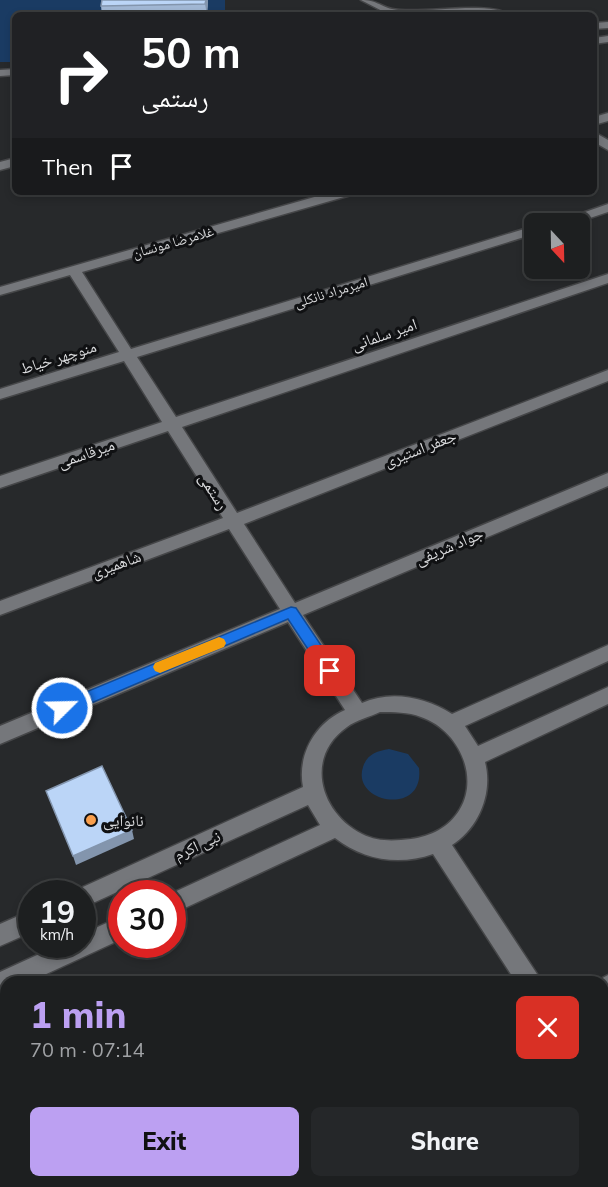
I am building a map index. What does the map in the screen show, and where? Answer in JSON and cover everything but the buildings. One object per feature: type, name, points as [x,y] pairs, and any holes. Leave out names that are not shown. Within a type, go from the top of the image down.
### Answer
[{"type":"street","points":[[366,0],[390,12],[490,12]]},
{"type":"street","name":"غلامرضا مونسان","points":[[0,291],[336,195]]},
{"type":"street","points":[[590,214],[608,208]]},
{"type":"street","name":"امیرمراد نانکلی","points":[[128,354],[524,233]]},
{"type":"street","name":"رستمی","points":[[74,270],[291,612],[356,710]]},
{"type":"street","name":"امیر سلمانی","points":[[172,424],[608,278]]},
{"type":"street","name":"منوچهر خیاط","points":[[0,394],[128,354]]},
{"type":"street","name":"جعفر استیری","points":[[233,521],[608,375]]},
{"type":"street","name":"میرقاسمی","points":[[0,482],[172,424]]},
{"type":"street","name":"جواد شریفی","points":[[0,735],[608,479]]},
{"type":"street","name":"شاهمیری","points":[[0,608],[233,521]]},
{"type":"street","points":[[450,724],[608,653]]},
{"type":"street","points":[[474,757],[608,695]]},
{"type":"street","points":[[380,704],[405,705],[429,711],[450,724],[468,744],[474,757],[479,781],[474,805],[460,827],[438,843],[412,851],[384,851],[357,843],[335,828],[321,812],[312,793],[310,767],[317,743],[333,724],[356,710],[380,704]]},
{"type":"street","name":"نبی اکرم","points":[[96,892],[312,793]]},
{"type":"street","points":[[186,897],[335,828]]},
{"type":"street","points":[[438,843],[525,976]]},
{"type":"street","points":[[0,935],[18,927]]},
{"type":"street","points":[[17,976],[108,934]]},
{"type":"shaded area","points":[[0,0],[225,0],[225,12],[12,12],[12,62],[0,62]]},
{"type":"shaded area","points":[[389,749],[408,754],[419,768],[418,784],[411,794],[401,799],[377,796],[368,789],[362,779],[363,767],[367,759],[377,752]]},
{"type":"slow traffic","points":[[160,667],[219,643]]},
{"type":"place","name":"نانوایی","points":[[91,820]]},
{"type":"route","points":[[62,708],[291,612],[330,671]]}]
